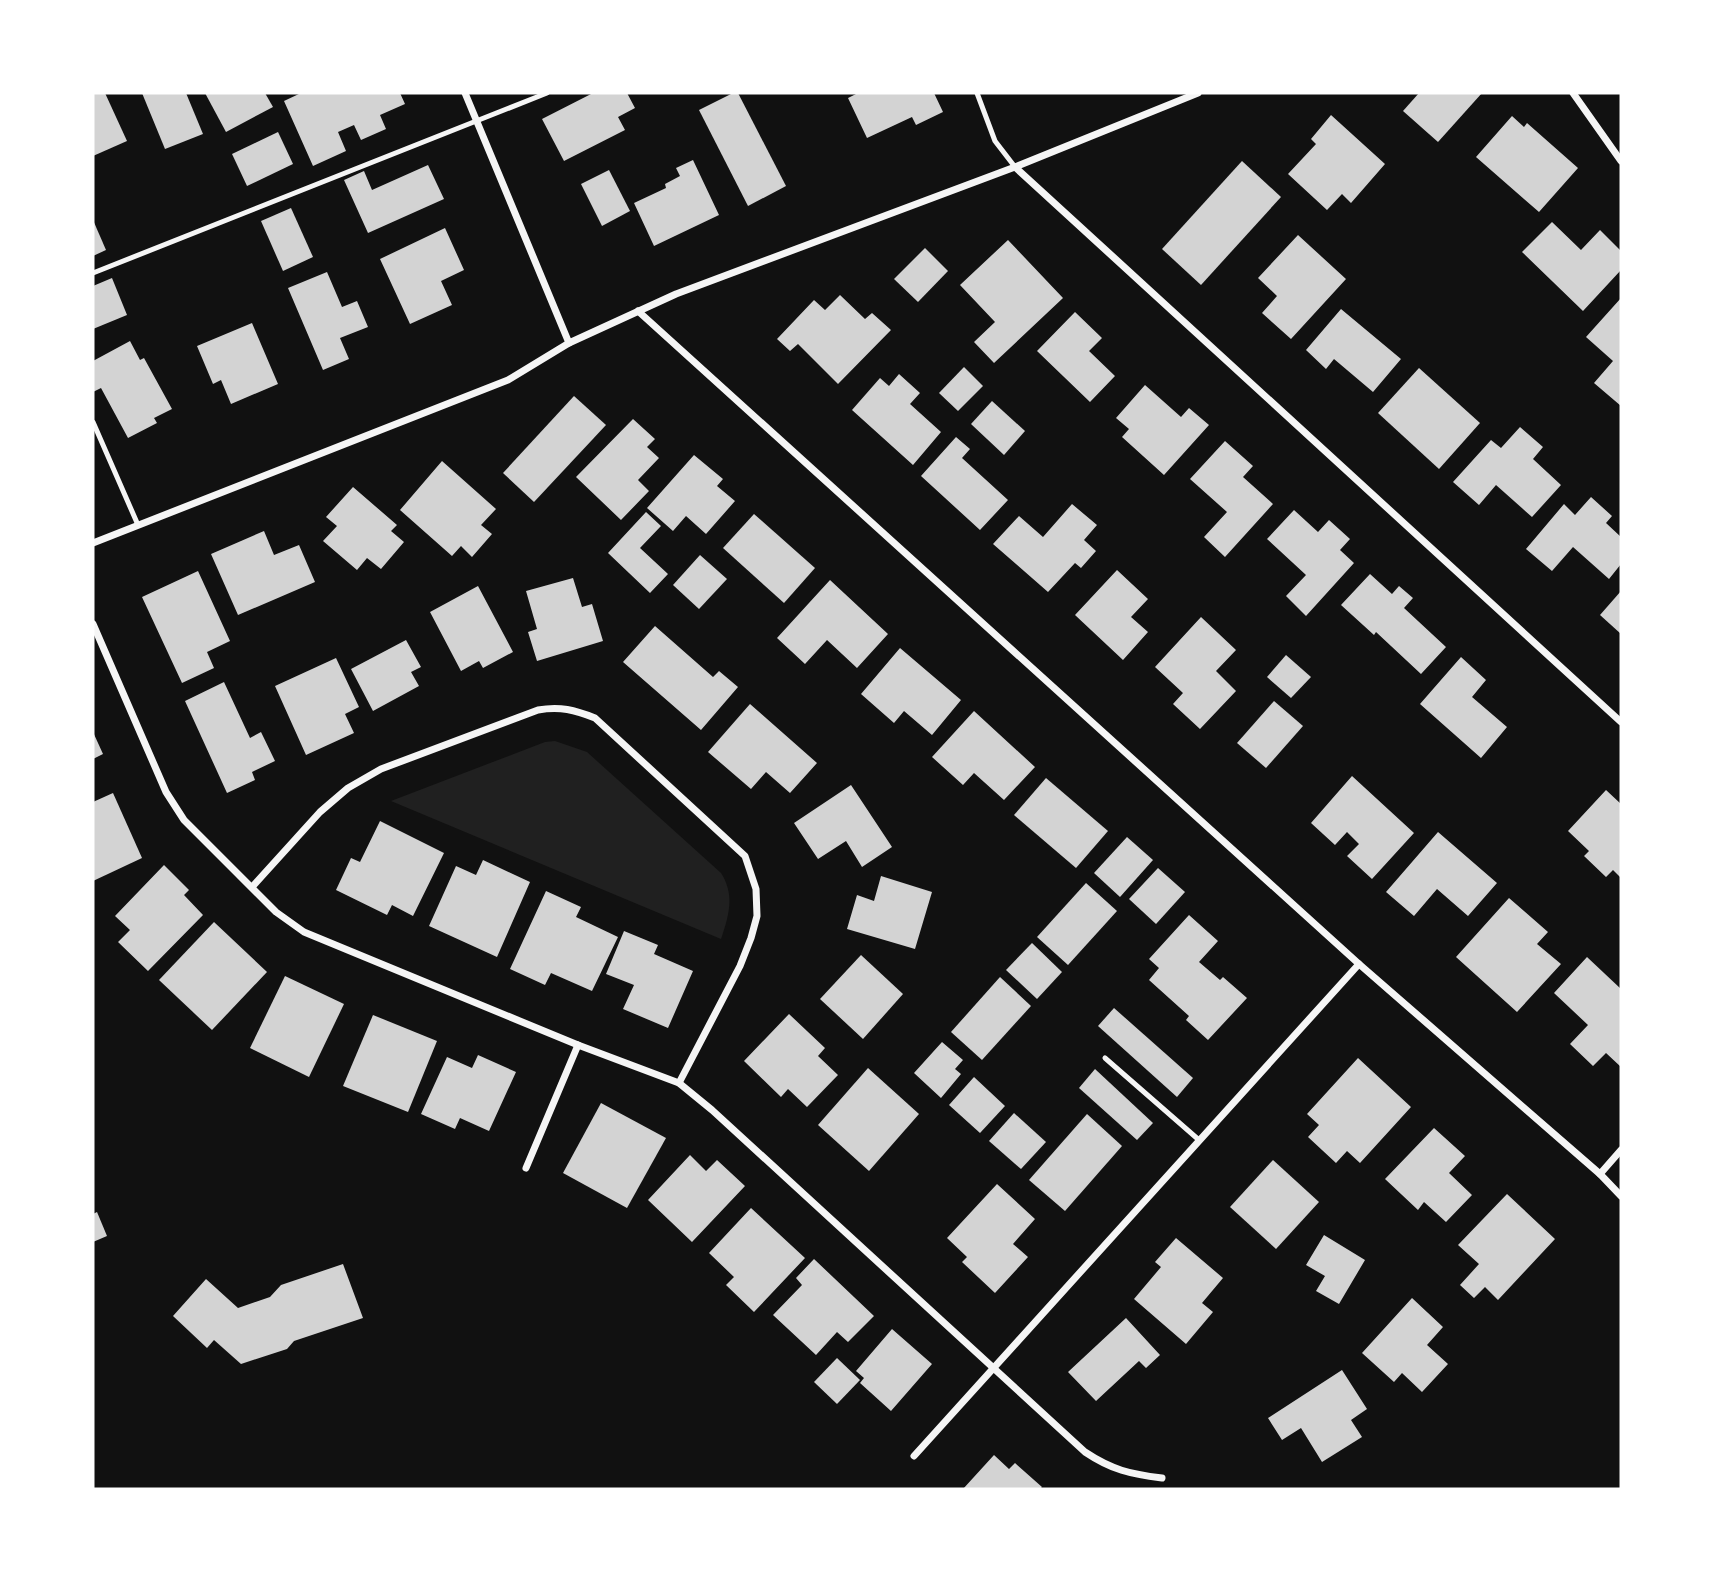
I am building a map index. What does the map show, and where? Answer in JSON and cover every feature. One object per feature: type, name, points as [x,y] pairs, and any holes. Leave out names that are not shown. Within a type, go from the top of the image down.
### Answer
[{"type":"street","points":[[465,93],[569,343]]},
{"type":"street","points":[[93,543],[508,380],[569,343],[676,294],[1015,167],[1198,93]]},
{"type":"street","points":[[1573,93],[1621,161]]},
{"type":"street","points":[[1015,167],[1621,722]]},
{"type":"street","points":[[638,311],[1359,964],[1600,1174],[1621,1196]]},
{"type":"street","points":[[93,624],[166,792],[184,820],[253,886],[276,912],[304,932],[578,1045],[679,1083],[712,1110],[1085,1452],[1106,1466],[1128,1473],[1162,1478]]},
{"type":"street","points":[[253,886],[320,812],[348,788],[381,769],[538,710],[556,707],[575,710],[595,718],[745,856],[756,889],[757,916],[740,966],[679,1083]]},
{"type":"street","points":[[914,1456],[1359,964]]},
{"type":"street","points":[[526,1168],[578,1045]]},
{"type":"street","points":[[1600,1174],[1621,1150]]},
{"type":"lane","points":[[93,273],[547,93]]},
{"type":"lane","points":[[977,93],[995,141],[1015,167]]},
{"type":"lane","points":[[93,422],[138,525]]},
{"type":"lane","points":[[1105,1058],[1199,1140]]},
{"type":"shaded area","points":[[555,741],[587,752],[721,873],[729,897],[721,939],[391,801],[545,742]]},
{"type":"building","points":[[93,93],[105,93],[127,141],[93,156]]},
{"type":"building","points":[[142,93],[186,93],[203,134],[165,149]]},
{"type":"building","points":[[205,93],[265,93],[273,107],[226,132]]},
{"type":"building","points":[[301,93],[400,93],[405,104],[380,115],[386,129],[361,140],[354,125],[338,132],[346,151],[313,166],[284,101]]},
{"type":"building","points":[[593,93],[627,93],[635,108],[618,117],[625,130],[564,161],[542,119]]},
{"type":"building","points":[[738,93],[786,186],[748,206],[699,110]]},
{"type":"building","points":[[858,93],[934,93],[943,112],[916,125],[912,117],[867,138],[848,98]]},
{"type":"building","points":[[1419,93],[1482,93],[1438,142],[1403,111]]},
{"type":"building","points":[[1331,115],[1385,164],[1351,203],[1342,194],[1327,210],[1288,174],[1316,144],[1311,139]]},
{"type":"building","points":[[1512,116],[1524,127],[1527,123],[1578,168],[1539,212],[1476,157]]},
{"type":"building","points":[[278,132],[293,164],[247,186],[232,154]]},
{"type":"building","points":[[693,160],[719,215],[654,246],[634,203],[666,188],[665,184],[680,176],[676,168]]},
{"type":"building","points":[[1242,161],[1281,197],[1201,285],[1162,249]]},
{"type":"building","points":[[428,165],[444,199],[368,233],[344,180],[364,171],[372,190]]},
{"type":"building","points":[[609,170],[630,211],[602,226],[581,184]]},
{"type":"building","points":[[291,208],[313,257],[283,271],[261,221]]},
{"type":"building","points":[[93,220],[106,250],[93,256]]},
{"type":"building","points":[[1552,222],[1581,250],[1600,230],[1621,251],[1621,270],[1583,311],[1522,252]]},
{"type":"building","points":[[445,228],[464,270],[441,281],[452,305],[410,324],[380,259]]},
{"type":"building","points":[[1298,235],[1346,279],[1291,339],[1262,313],[1277,296],[1258,278]]},
{"type":"building","points":[[1008,240],[1063,298],[994,363],[974,342],[995,322],[960,285]]},
{"type":"building","points":[[925,248],[948,271],[918,302],[894,279]]},
{"type":"building","points":[[327,272],[342,307],[357,301],[368,327],[340,338],[349,359],[323,370],[288,288]]},
{"type":"building","points":[[112,278],[127,315],[93,329],[93,286]]},
{"type":"building","points":[[840,295],[865,319],[872,313],[891,330],[838,384],[798,344],[790,351],[777,339],[814,300],[825,310]]},
{"type":"building","points":[[1621,298],[1621,406],[1594,383],[1613,361],[1586,337]]},
{"type":"building","points":[[1341,309],[1401,359],[1373,392],[1334,359],[1326,369],[1306,350]]},
{"type":"building","points":[[1075,312],[1102,338],[1089,351],[1115,376],[1090,402],[1037,351]]},
{"type":"building","points":[[252,323],[278,384],[231,404],[221,380],[213,384],[197,346]]},
{"type":"building","points":[[130,341],[140,360],[144,358],[172,409],[154,418],[157,423],[128,438],[101,388],[93,392],[93,361]]},
{"type":"building","points":[[964,367],[983,386],[958,411],[939,393]]},
{"type":"building","points":[[1419,368],[1480,423],[1439,469],[1378,413]]},
{"type":"building","points":[[899,374],[920,393],[910,404],[941,432],[913,465],[852,410],[880,378],[889,386]]},
{"type":"building","points":[[1145,385],[1181,417],[1189,408],[1209,425],[1164,475],[1122,437],[1129,429],[1116,418]]},
{"type":"building","points":[[574,396],[606,425],[534,502],[503,473]]},
{"type":"building","points":[[992,401],[1025,431],[1004,455],[971,424]]},
{"type":"building","points":[[633,419],[655,439],[647,447],[659,458],[638,480],[649,491],[621,520],[576,477]]},
{"type":"building","points":[[1520,427],[1543,447],[1533,459],[1561,485],[1532,517],[1496,485],[1479,505],[1453,482],[1491,440],[1501,448]]},
{"type":"building","points":[[956,437],[970,449],[962,458],[1008,500],[980,530],[921,476]]},
{"type":"building","points":[[1225,441],[1253,466],[1243,477],[1273,504],[1225,557],[1204,537],[1227,512],[1190,479]]},
{"type":"building","points":[[694,455],[723,479],[717,486],[735,501],[706,534],[686,516],[673,531],[647,508]]},
{"type":"building","points":[[442,461],[496,509],[481,525],[492,534],[472,557],[461,546],[452,556],[400,510]]},
{"type":"building","points":[[353,487],[397,525],[391,531],[404,542],[381,569],[367,558],[357,570],[323,541],[337,526],[326,517]]},
{"type":"building","points":[[1591,497],[1612,516],[1606,523],[1621,537],[1621,564],[1609,579],[1573,547],[1552,571],[1526,549],[1564,504],[1575,515]]},
{"type":"building","points":[[1072,504],[1097,525],[1084,540],[1096,551],[1081,568],[1075,563],[1048,592],[993,544],[1019,516],[1043,537]]},
{"type":"building","points":[[1294,510],[1318,532],[1329,520],[1350,539],[1340,550],[1354,563],[1306,616],[1286,596],[1306,575],[1267,539]]},
{"type":"building","points":[[646,512],[661,526],[640,548],[668,574],[650,593],[608,553]]},
{"type":"building","points":[[754,514],[815,568],[784,603],[723,548]]},
{"type":"building","points":[[264,531],[274,555],[299,545],[315,582],[238,615],[211,554]]},
{"type":"building","points":[[700,555],[727,579],[699,609],[673,585]]},
{"type":"building","points":[[1117,570],[1148,599],[1131,617],[1148,632],[1123,660],[1075,615]]},
{"type":"building","points":[[198,571],[230,641],[207,652],[214,668],[182,683],[142,597]]},
{"type":"building","points":[[1370,574],[1392,594],[1399,586],[1413,598],[1404,608],[1446,647],[1421,674],[1376,632],[1374,635],[1341,605]]},
{"type":"building","points":[[573,578],[582,607],[592,604],[603,641],[537,661],[528,632],[537,629],[526,591]]},
{"type":"building","points":[[830,580],[888,634],[857,668],[827,640],[805,664],[777,638]]},
{"type":"building","points":[[478,586],[513,652],[483,668],[479,661],[461,671],[430,612]]},
{"type":"building","points":[[1621,591],[1621,634],[1600,615]]},
{"type":"building","points":[[1201,617],[1236,650],[1216,671],[1236,691],[1200,729],[1173,704],[1183,693],[1155,667]]},
{"type":"building","points":[[655,626],[713,677],[719,671],[738,687],[701,730],[623,662]]},
{"type":"building","points":[[406,640],[421,667],[411,672],[419,686],[373,711],[351,669]]},
{"type":"building","points":[[900,648],[961,700],[932,735],[904,711],[894,723],[861,694]]},
{"type":"building","points":[[1286,655],[1311,677],[1291,698],[1267,677]]},
{"type":"building","points":[[1461,657],[1486,680],[1472,697],[1507,727],[1481,758],[1420,704]]},
{"type":"building","points":[[336,658],[359,707],[345,714],[354,733],[306,755],[275,686]]},
{"type":"building","points":[[224,682],[250,738],[261,732],[275,761],[252,772],[255,780],[227,793],[185,701]]},
{"type":"building","points":[[1274,701],[1303,726],[1266,768],[1237,743]]},
{"type":"building","points":[[750,704],[817,763],[790,793],[766,772],[751,789],[708,752]]},
{"type":"building","points":[[974,711],[1035,767],[1004,800],[974,773],[963,785],[932,757]]},
{"type":"building","points":[[93,732],[103,754],[93,759]]},
{"type":"building","points":[[1352,776],[1414,833],[1372,879],[1347,856],[1359,844],[1347,832],[1335,845],[1311,823]]},
{"type":"building","points":[[1046,778],[1108,831],[1076,868],[1014,815]]},
{"type":"building","points":[[851,785],[892,847],[862,867],[846,841],[818,859],[794,823]]},
{"type":"building","points":[[1606,790],[1621,804],[1621,878],[1613,870],[1606,877],[1584,856],[1589,851],[1568,831]]},
{"type":"building","points":[[113,793],[142,858],[93,881],[93,802]]},
{"type":"building","points":[[380,821],[444,853],[413,916],[392,905],[387,915],[336,890],[351,858],[360,862]]},
{"type":"building","points":[[1438,832],[1497,883],[1468,916],[1437,889],[1414,916],[1386,892]]},
{"type":"building","points":[[1127,837],[1153,860],[1120,897],[1094,873]]},
{"type":"building","points":[[483,860],[530,882],[497,957],[429,926],[456,866],[476,875]]},
{"type":"building","points":[[164,865],[189,890],[184,895],[203,915],[148,971],[118,942],[130,930],[115,916]]},
{"type":"building","points":[[1158,868],[1185,892],[1156,924],[1129,899]]},
{"type":"building","points":[[881,876],[932,892],[915,949],[847,929],[857,895],[874,901]]},
{"type":"building","points":[[1086,883],[1117,911],[1068,965],[1037,937]]},
{"type":"building","points":[[546,891],[581,907],[576,917],[618,937],[592,991],[551,973],[545,985],[510,969]]},
{"type":"building","points":[[1509,898],[1548,932],[1537,944],[1561,964],[1517,1012],[1456,957]]},
{"type":"building","points":[[1189,915],[1218,941],[1199,962],[1220,980],[1223,977],[1247,998],[1208,1040],[1186,1020],[1189,1016],[1149,980],[1159,968],[1149,959]]},
{"type":"building","points":[[214,922],[267,972],[212,1030],[159,980]]},
{"type":"building","points":[[624,931],[658,945],[654,954],[693,971],[668,1028],[623,1009],[634,985],[606,974]]},
{"type":"building","points":[[1032,943],[1062,972],[1037,999],[1006,970]]},
{"type":"building","points":[[861,955],[903,994],[863,1039],[820,999]]},
{"type":"building","points":[[1587,957],[1621,989],[1621,1067],[1606,1053],[1593,1066],[1570,1044],[1588,1025],[1554,993]]},
{"type":"building","points":[[285,976],[344,1004],[309,1077],[250,1048]]},
{"type":"building","points":[[1000,977],[1031,1006],[982,1060],[951,1032]]},
{"type":"building","points":[[1114,1008],[1193,1078],[1177,1097],[1098,1026]]},
{"type":"building","points":[[789,1014],[825,1048],[818,1056],[838,1075],[807,1107],[788,1089],[781,1097],[744,1061]]},
{"type":"building","points":[[373,1015],[437,1041],[408,1112],[343,1086]]},
{"type":"building","points":[[942,1042],[963,1060],[955,1069],[961,1074],[941,1098],[914,1073]]},
{"type":"building","points":[[478,1055],[516,1072],[489,1131],[460,1118],[455,1129],[421,1114],[447,1057],[472,1068]]},
{"type":"building","points":[[1358,1058],[1411,1107],[1360,1163],[1347,1151],[1336,1163],[1308,1137],[1319,1125],[1307,1114]]},
{"type":"building","points":[[868,1068],[919,1114],[869,1171],[818,1125]]},
{"type":"building","points":[[1095,1069],[1153,1123],[1137,1140],[1079,1088]]},
{"type":"building","points":[[974,1077],[1005,1106],[980,1133],[949,1105]]},
{"type":"building","points":[[601,1103],[666,1138],[627,1208],[563,1173]]},
{"type":"building","points":[[1014,1113],[1046,1142],[1021,1169],[989,1141]]},
{"type":"building","points":[[1087,1114],[1122,1146],[1065,1211],[1029,1180]]},
{"type":"building","points":[[1434,1128],[1465,1156],[1449,1173],[1472,1195],[1446,1222],[1424,1202],[1418,1210],[1385,1179]]},
{"type":"building","points":[[690,1155],[706,1171],[717,1160],[745,1186],[692,1242],[648,1200]]},
{"type":"building","points":[[1273,1160],[1319,1202],[1276,1249],[1230,1207]]},
{"type":"building","points":[[997,1184],[1035,1219],[1013,1244],[1028,1257],[995,1293],[962,1262],[967,1257],[947,1238]]},
{"type":"building","points":[[1507,1194],[1555,1239],[1498,1300],[1485,1287],[1474,1298],[1460,1285],[1479,1264],[1458,1245]]},
{"type":"building","points":[[751,1208],[805,1258],[754,1312],[726,1285],[734,1277],[709,1253]]},
{"type":"building","points":[[97,1212],[107,1236],[93,1242],[93,1214]]},
{"type":"building","points":[[1324,1235],[1365,1260],[1339,1304],[1316,1291],[1325,1276],[1306,1265]]},
{"type":"building","points":[[1176,1238],[1223,1278],[1202,1303],[1213,1312],[1186,1344],[1134,1299],[1161,1267],[1155,1262]]},
{"type":"building","points":[[814,1259],[874,1316],[848,1342],[837,1332],[816,1355],[773,1315],[802,1285],[796,1278]]},
{"type":"building","points":[[343,1264],[363,1318],[294,1341],[287,1349],[241,1364],[214,1340],[207,1348],[173,1316],[206,1279],[238,1308],[270,1297],[281,1285]]},
{"type":"building","points":[[1412,1298],[1443,1327],[1427,1345],[1448,1364],[1422,1392],[1402,1373],[1394,1382],[1362,1353]]},
{"type":"building","points":[[1126,1318],[1160,1355],[1146,1368],[1139,1361],[1096,1401],[1068,1372]]},
{"type":"building","points":[[892,1329],[932,1364],[891,1411],[860,1383],[864,1378],[856,1371]]},
{"type":"building","points":[[837,1358],[860,1380],[837,1404],[814,1382]]},
{"type":"building","points":[[1342,1370],[1367,1409],[1351,1420],[1362,1437],[1322,1462],[1301,1428],[1282,1440],[1268,1418]]},
{"type":"building","points":[[994,1455],[1009,1469],[1015,1463],[1042,1487],[963,1489]]}]
